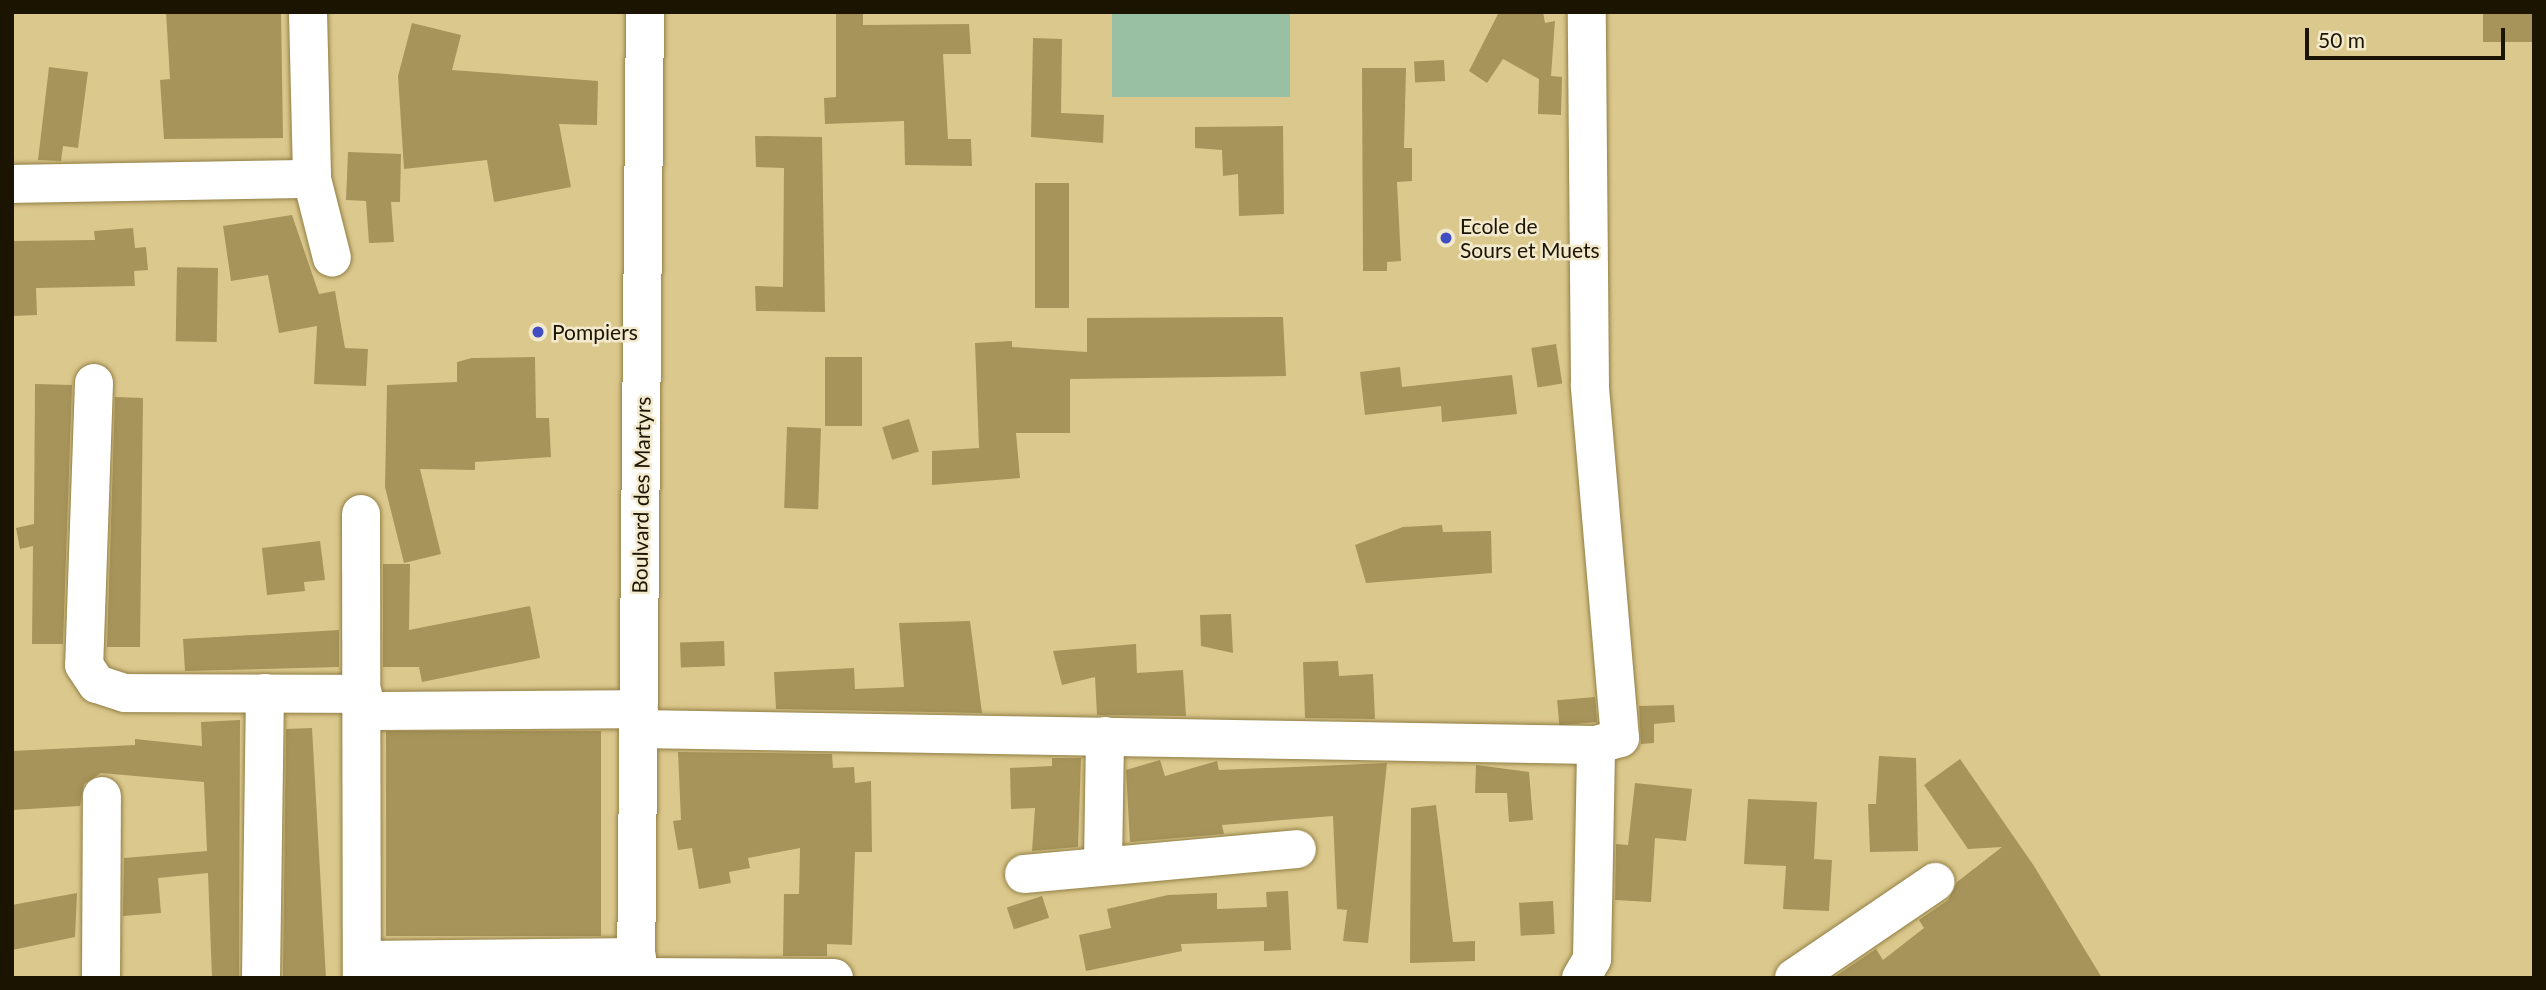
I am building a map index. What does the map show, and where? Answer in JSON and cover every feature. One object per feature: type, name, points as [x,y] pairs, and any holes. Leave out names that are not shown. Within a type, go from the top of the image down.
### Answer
[{"type":"street","points":[[308,12],[312,179],[332,258]]},
{"type":"street","name":"Boulvard des Martyrs","points":[[637,971],[645,12]]},
{"type":"street","points":[[94,383],[84,665],[97,684],[125,693],[265,693],[363,702],[639,719],[1105,736],[1596,745],[1620,737],[1590,386],[1587,12]]},
{"type":"street","points":[[12,184],[312,179]]},
{"type":"street","points":[[361,514],[362,969],[637,971],[834,978]]},
{"type":"street","points":[[261,978],[265,693]]},
{"type":"street","points":[[1103,864],[1105,736]]},
{"type":"street","points":[[1581,978],[1592,958],[1596,745]]},
{"type":"street","points":[[100,978],[102,796]]},
{"type":"street","points":[[1024,874],[1103,864],[1297,849]]},
{"type":"street","points":[[1794,978],[1935,882]]},
{"type":"green space","points":[[1112,12],[1290,12],[1290,97],[1112,97]]},
{"type":"building","points":[[166,12],[281,12],[283,138],[164,139],[160,80],[170,79]]},
{"type":"building","points":[[836,12],[863,12],[863,25],[969,24],[971,54],[943,54],[948,139],[971,139],[972,166],[905,165],[904,121],[825,124],[824,98],[836,97]]},
{"type":"building","points":[[1499,12],[1543,12],[1545,23],[1555,21],[1551,76],[1562,77],[1561,115],[1538,114],[1539,79],[1503,59],[1487,83],[1469,71]]},
{"type":"building","points":[[2483,12],[2534,12],[2534,42],[2483,42]]},
{"type":"building","points":[[412,23],[461,35],[452,70],[598,81],[597,125],[559,124],[571,187],[494,202],[487,160],[404,169],[398,76]]},
{"type":"building","points":[[1033,38],[1062,39],[1061,113],[1104,115],[1103,143],[1031,137]]},
{"type":"building","points":[[1444,60],[1445,81],[1415,83],[1414,62]]},
{"type":"building","points":[[49,67],[88,72],[78,148],[63,146],[61,161],[38,160]]},
{"type":"building","points":[[1362,68],[1406,68],[1404,148],[1412,148],[1412,181],[1397,182],[1401,261],[1387,262],[1387,271],[1363,271]]},
{"type":"building","points":[[1283,126],[1284,214],[1239,216],[1238,174],[1223,176],[1222,150],[1195,148],[1195,127]]},
{"type":"building","points":[[755,136],[822,137],[825,312],[756,311],[755,286],[783,287],[784,168],[756,167]]},
{"type":"building","points":[[348,152],[401,154],[400,202],[391,202],[394,242],[369,243],[366,201],[346,200]]},
{"type":"building","points":[[1035,183],[1069,183],[1069,308],[1035,308]]},
{"type":"building","points":[[292,215],[319,294],[335,291],[345,348],[368,349],[366,386],[314,384],[317,326],[279,333],[268,275],[231,281],[223,226]]},
{"type":"building","points":[[133,228],[135,248],[146,247],[148,270],[134,271],[135,286],[36,288],[37,315],[12,316],[12,241],[95,240],[94,231]]},
{"type":"building","points":[[177,267],[218,268],[217,342],[176,341]]},
{"type":"building","points":[[1283,317],[1286,376],[1070,379],[1070,433],[1016,433],[1020,478],[932,485],[932,451],[979,448],[975,343],[1012,341],[1012,347],[1087,352],[1087,318]]},
{"type":"building","points":[[1556,344],[1562,384],[1538,387],[1531,348]]},
{"type":"building","points":[[535,357],[536,418],[549,418],[551,457],[475,462],[475,470],[420,469],[441,554],[404,563],[385,487],[387,385],[457,382],[457,362],[472,358]]},
{"type":"building","points":[[825,357],[862,357],[862,426],[825,426]]},
{"type":"building","points":[[1400,367],[1402,387],[1512,375],[1517,414],[1442,422],[1441,406],[1365,415],[1360,372]]},
{"type":"building","points":[[35,384],[72,385],[63,644],[32,644],[33,546],[20,549],[16,528],[34,524]]},
{"type":"building","points":[[115,397],[143,398],[140,647],[107,647]]},
{"type":"building","points":[[909,419],[919,452],[892,460],[882,427]]},
{"type":"building","points":[[787,427],[821,428],[818,509],[784,508]]},
{"type":"building","points":[[1442,525],[1443,532],[1491,531],[1492,573],[1366,583],[1355,545],[1403,527]]},
{"type":"building","points":[[320,541],[325,580],[304,582],[305,591],[267,595],[262,548]]},
{"type":"building","points":[[383,564],[410,564],[409,630],[530,606],[540,658],[422,682],[419,667],[383,667]]},
{"type":"building","points":[[1231,614],[1233,653],[1201,646],[1200,615]]},
{"type":"building","points":[[970,621],[982,713],[776,709],[774,672],[854,668],[855,689],[904,687],[899,623]]},
{"type":"building","points":[[339,630],[339,667],[185,671],[183,639]]},
{"type":"building","points":[[724,641],[725,666],[681,668],[680,643]]},
{"type":"building","points":[[1136,644],[1137,673],[1183,670],[1186,716],[1097,715],[1095,677],[1062,685],[1053,651]]},
{"type":"building","points":[[1338,661],[1339,676],[1373,674],[1375,719],[1305,718],[1303,662]]},
{"type":"building","points":[[1595,697],[1597,722],[1559,725],[1557,700]]},
{"type":"building","points":[[1674,705],[1675,722],[1654,724],[1654,743],[1641,744],[1639,706]]},
{"type":"building","points":[[240,720],[239,978],[212,978],[208,873],[158,878],[161,913],[123,916],[124,858],[207,851],[204,782],[101,773],[84,784],[80,806],[12,810],[12,751],[135,745],[135,739],[202,746],[201,722]]},
{"type":"building","points":[[312,728],[326,978],[283,978],[286,729]]},
{"type":"building","points":[[386,731],[601,731],[601,936],[386,936]]},
{"type":"building","points":[[678,752],[832,754],[833,768],[854,767],[855,783],[871,781],[872,852],[855,852],[852,945],[827,944],[827,956],[783,956],[784,894],[799,894],[800,848],[748,858],[750,868],[729,872],[731,883],[699,889],[692,848],[678,850],[673,821],[681,820]]},
{"type":"building","points":[[1879,756],[1916,758],[1918,851],[1870,852],[1868,804],[1876,804]]},
{"type":"building","points":[[1052,758],[1081,758],[1078,847],[1032,851],[1035,808],[1011,809],[1010,768],[1052,766]]},
{"type":"building","points":[[1960,759],[2034,866],[2102,978],[1833,978],[1876,949],[1883,960],[1924,928],[1919,920],[1948,900],[1957,882],[2002,847],[1968,849],[1924,785]]},
{"type":"building","points":[[1160,760],[1165,776],[1217,761],[1219,770],[1387,763],[1368,943],[1343,941],[1347,910],[1337,909],[1333,816],[1222,825],[1224,834],[1130,842],[1126,770]]},
{"type":"building","points":[[1476,765],[1529,772],[1533,820],[1509,822],[1507,793],[1475,793]]},
{"type":"building","points":[[1635,783],[1692,789],[1686,841],[1655,838],[1651,902],[1615,900],[1616,844],[1628,845]]},
{"type":"building","points":[[1748,799],[1817,802],[1814,859],[1832,860],[1829,911],[1783,909],[1786,866],[1744,864]]},
{"type":"building","points":[[1436,805],[1453,942],[1475,941],[1475,961],[1410,963],[1411,808]]},
{"type":"building","points":[[1288,891],[1291,950],[1264,951],[1264,941],[1181,944],[1182,951],[1086,971],[1079,935],[1111,928],[1107,909],[1168,895],[1217,893],[1217,909],[1267,907],[1266,892]]},
{"type":"building","points":[[77,893],[75,937],[12,950],[12,905]]},
{"type":"building","points":[[1042,896],[1049,918],[1014,929],[1007,907]]},
{"type":"building","points":[[1553,901],[1555,934],[1521,936],[1519,903]]},
{"type":"place","name":"Ecole de Sours et Muets","points":[[1446,238]]},
{"type":"place","name":"Pompiers","points":[[538,332]]}]
